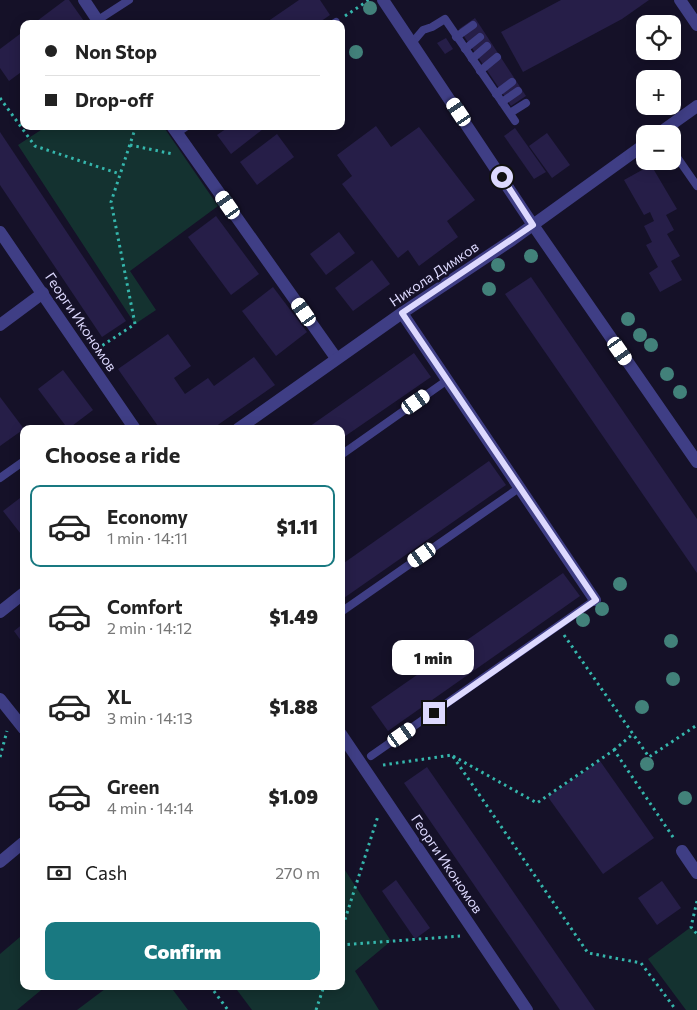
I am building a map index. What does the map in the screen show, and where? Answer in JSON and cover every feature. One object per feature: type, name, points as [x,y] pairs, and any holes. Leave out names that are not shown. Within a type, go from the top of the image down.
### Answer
[{"type":"street","points":[[84,0],[98,20]]},
{"type":"street","points":[[383,0],[533,225],[697,462]]},
{"type":"street","points":[[680,0],[697,25]]},
{"type":"street","points":[[672,125],[697,106]]},
{"type":"street","points":[[180,130],[196,159],[336,358]]},
{"type":"street","name":"Никола Димков","points":[[244,425],[336,358],[533,225],[636,151]]},
{"type":"street","name":"Георги Икономов","points":[[0,232],[132,425]]},
{"type":"street","points":[[0,325],[43,293]]},
{"type":"street","points":[[402,313],[446,381],[596,600]]},
{"type":"street","points":[[0,612],[20,596]]},
{"type":"street","points":[[0,698],[20,725]]},
{"type":"street","name":"Георги Икономов","points":[[345,740],[527,1010]]},
{"type":"street","points":[[0,862],[20,845]]},
{"type":"street","points":[[682,851],[696,869]]},
{"type":"lane","points":[[102,20],[129,0]]},
{"type":"lane","points":[[412,43],[423,30],[445,20],[515,121]]},
{"type":"lane","points":[[456,37],[473,25]]},
{"type":"lane","points":[[465,49],[480,36]]},
{"type":"lane","points":[[472,59],[487,46]]},
{"type":"lane","points":[[480,71],[497,57]]},
{"type":"lane","points":[[496,94],[512,82]]},
{"type":"lane","points":[[502,102],[518,91]]},
{"type":"lane","points":[[510,113],[526,103]]},
{"type":"lane","points":[[681,163],[697,186]]},
{"type":"lane","points":[[345,452],[446,381]]},
{"type":"lane","points":[[0,478],[20,464]]},
{"type":"lane","points":[[345,609],[519,488]]},
{"type":"lane","points":[[371,756],[596,600]]},
{"type":"path","points":[[339,20],[369,0]]},
{"type":"path","points":[[0,98],[20,125]]},
{"type":"path","points":[[23,130],[35,146],[120,174]]},
{"type":"path","points":[[86,356],[135,324],[111,202],[135,130]]},
{"type":"path","points":[[130,145],[196,159]]},
{"type":"path","points":[[558,626],[649,757],[697,724]]},
{"type":"path","points":[[0,757],[11,714]]},
{"type":"path","points":[[378,766],[452,755],[537,803],[614,750],[633,734]]},
{"type":"path","points":[[614,750],[682,851]]},
{"type":"path","points":[[452,755],[588,953],[640,963],[676,1010]]},
{"type":"path","points":[[345,919],[384,797]]},
{"type":"path","points":[[697,901],[692,927],[697,934]]},
{"type":"path","points":[[345,945],[476,935]]},
{"type":"path","points":[[213,990],[228,1010]]},
{"type":"path","points":[[316,1010],[323,990]]},
{"type":"green space","points":[[41,130],[166,130],[218,206],[130,271],[156,310],[135,324],[18,145]]},
{"type":"green space","points":[[345,870],[391,941],[355,971],[379,1010],[252,1010],[237,990],[345,990]]},
{"type":"green space","points":[[691,927],[697,934],[697,1010],[686,1010],[648,959]]},
{"type":"green space","points":[[20,937],[20,990],[41,990],[17,1010],[0,1010],[0,954]]},
{"type":"green space","points":[[104,990],[173,990],[188,1010],[77,1010]]},
{"type":"building","points":[[65,0],[69,0],[83,20],[38,20]]},
{"type":"building","points":[[299,0],[320,0],[330,15],[323,20],[270,20]]},
{"type":"building","points":[[561,0],[649,0],[622,19],[523,72],[501,32]]},
{"type":"building","points":[[475,18],[526,96],[511,106],[459,29]]},
{"type":"building","points":[[20,34],[20,73],[9,81],[0,68],[0,49]]},
{"type":"building","points":[[446,38],[453,49],[445,54],[437,43]]},
{"type":"building","points":[[376,126],[391,147],[419,127],[475,200],[447,221],[458,237],[419,266],[408,250],[398,258],[342,184],[352,176],[337,155]]},
{"type":"building","points":[[515,128],[546,172],[534,179],[504,136]]},
{"type":"building","points":[[224,130],[262,130],[231,154],[217,135]]},
{"type":"building","points":[[0,132],[126,321],[102,337],[0,185]]},
{"type":"building","points":[[547,133],[570,165],[552,178],[529,146]]},
{"type":"building","points":[[277,134],[294,157],[257,185],[240,162]]},
{"type":"building","points":[[642,170],[654,170],[677,209],[666,215],[674,230],[667,234],[680,256],[671,261],[682,280],[660,292],[649,273],[658,267],[646,245],[652,242],[644,226],[654,221],[650,212],[644,215],[624,180]]},
{"type":"building","points":[[216,216],[259,274],[231,295],[188,237]]},
{"type":"building","points":[[339,232],[355,253],[326,275],[310,254]]},
{"type":"building","points":[[372,260],[390,284],[353,311],[335,288]]},
{"type":"building","points":[[531,277],[697,519],[697,573],[505,294]]},
{"type":"building","points":[[273,287],[307,332],[276,356],[242,311]]},
{"type":"building","points":[[168,334],[191,366],[174,378],[185,394],[208,378],[214,386],[254,357],[275,385],[218,425],[157,425],[118,369]]},
{"type":"building","points":[[414,353],[431,377],[345,436],[345,425],[312,425]]},
{"type":"building","points":[[63,370],[93,410],[73,425],[65,425],[38,389]]},
{"type":"building","points":[[0,397],[21,425],[20,432],[0,446]]},
{"type":"building","points":[[489,461],[506,485],[345,597],[345,562]]},
{"type":"building","points":[[20,498],[20,533],[3,511]]},
{"type":"building","points":[[563,573],[580,596],[388,731],[371,707]]},
{"type":"building","points":[[20,626],[20,639],[14,631]]},
{"type":"building","points":[[600,761],[654,838],[603,874],[548,797]]},
{"type":"building","points":[[427,767],[595,1010],[560,1010],[404,783]]},
{"type":"building","points":[[396,880],[430,928],[415,939],[382,891]]},
{"type":"building","points":[[662,881],[681,908],[657,925],[638,898]]},
{"type":"route","points":[[434,713],[596,600],[446,381],[402,313],[533,225],[502,177]]}]
